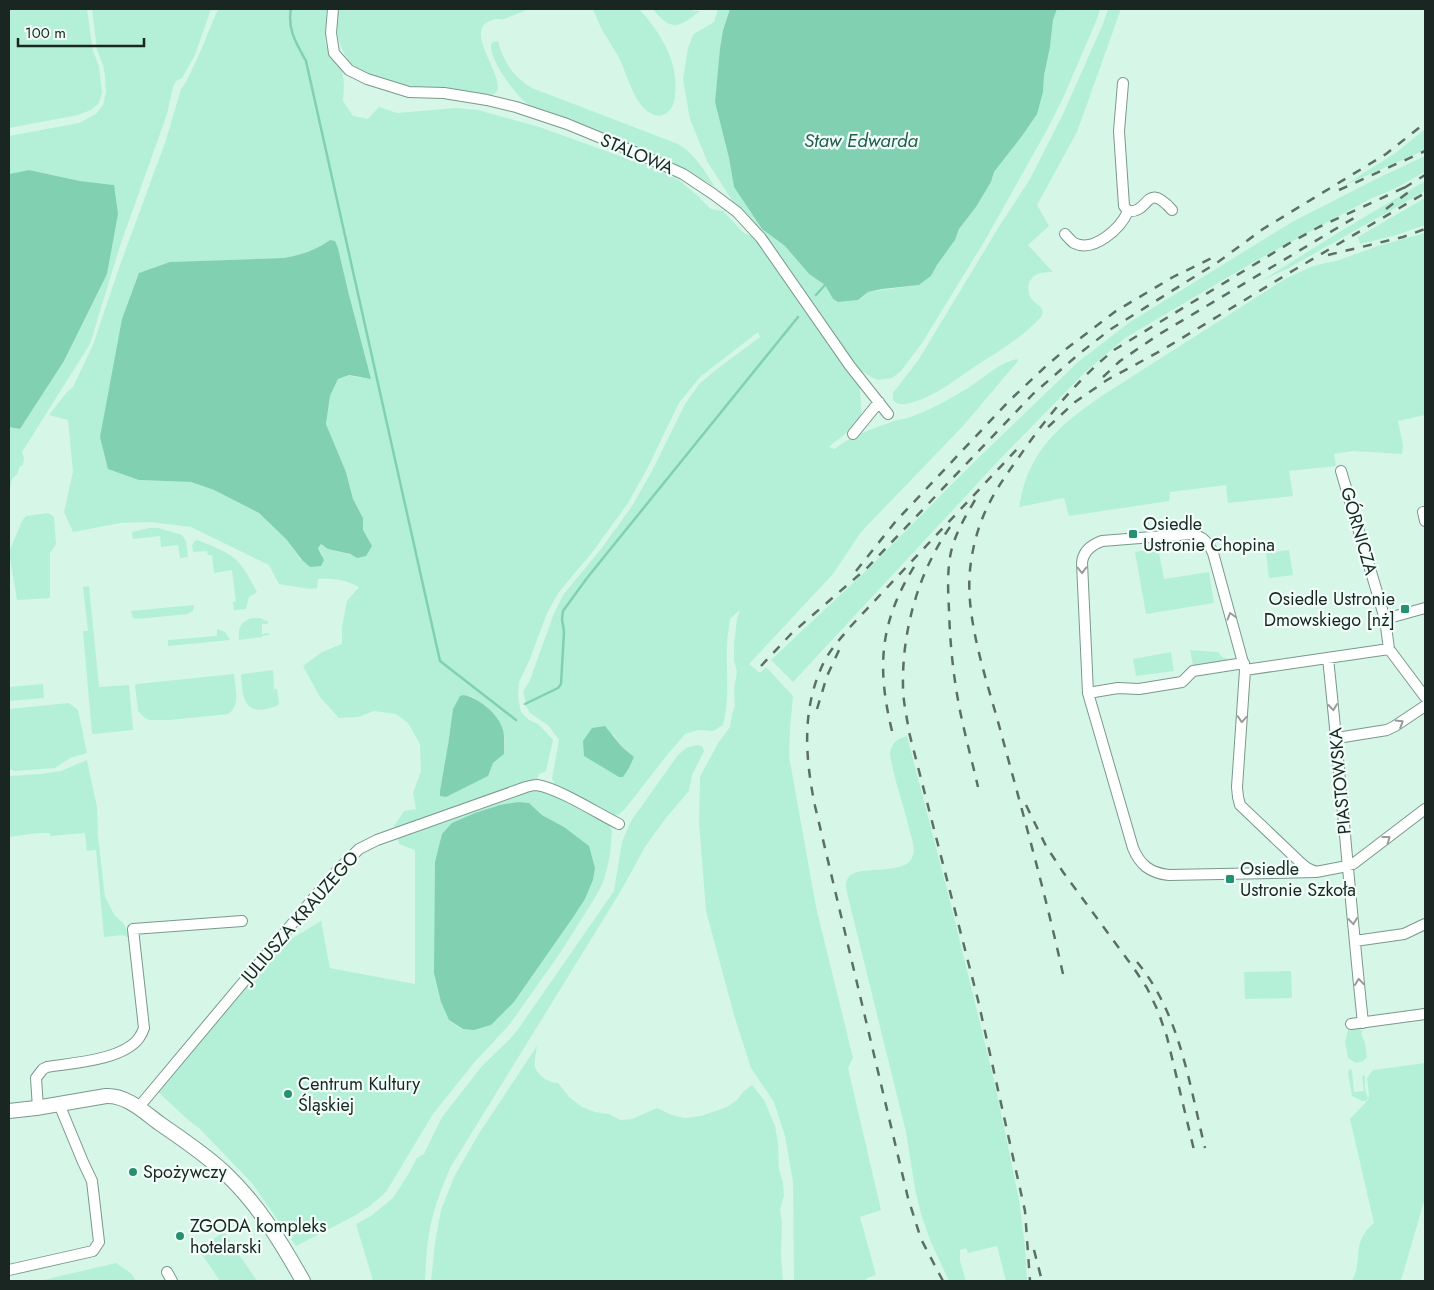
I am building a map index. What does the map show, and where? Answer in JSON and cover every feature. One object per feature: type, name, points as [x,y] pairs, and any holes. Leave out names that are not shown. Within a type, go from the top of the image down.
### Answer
[{"type":"street","name":"STALOWA","points":[[333,9],[331,33],[334,53],[350,70],[367,79],[409,92],[444,93],[487,100],[533,113],[566,124],[683,174],[713,194],[737,212],[761,238],[850,366],[888,414]]},
{"type":"street","points":[[1124,83],[1119,131],[1122,202],[1128,211]]},
{"type":"street","points":[[1128,211],[1137,209],[1155,197],[1172,210]]},
{"type":"street","points":[[1065,234],[1075,243],[1083,245],[1096,243],[1104,239],[1119,226],[1128,211]]},
{"type":"street","points":[[853,434],[879,402]]},
{"type":"street","name":"GÓRNICZA","points":[[1341,471],[1385,619],[1389,649],[1425,696]]},
{"type":"street","points":[[1316,872],[1301,863],[1240,805],[1237,787],[1245,667],[1209,544],[1204,538],[1190,534],[1102,542],[1089,548],[1083,557],[1082,563],[1088,693],[1134,848],[1142,864],[1148,869],[1155,873],[1169,875],[1316,872],[1347,866],[1360,859],[1425,809]]},
{"type":"street","points":[[1385,619],[1425,608]]},
{"type":"street","points":[[1088,693],[1118,688],[1139,689],[1182,682],[1193,671],[1328,658],[1389,649]]},
{"type":"street","name":"PIASTOWSKA","points":[[1328,658],[1363,1023]]},
{"type":"street","points":[[1337,738],[1387,730],[1425,706]]},
{"type":"street","name":"JULIUSZA KRAUZEGO","points":[[138,1108],[332,875],[360,849],[378,840],[535,785],[568,798],[619,824]]},
{"type":"street","points":[[38,1108],[36,1078],[43,1069],[120,1053],[138,1040],[144,1028],[133,928],[242,921]]},
{"type":"street","points":[[1355,941],[1404,934],[1425,924]]},
{"type":"street","points":[[1351,1024],[1425,1014]]},
{"type":"street","points":[[9,1111],[113,1096],[125,1099],[199,1152],[238,1186],[276,1235],[303,1281]]},
{"type":"street","points":[[9,1270],[93,1251],[99,1242],[92,1182],[59,1104]]},
{"type":"shaded area","points":[[9,9],[87,9],[93,51],[99,66],[102,92],[99,103],[91,110],[78,115],[9,128]]},
{"type":"shaded area","points":[[92,9],[211,9],[195,55],[182,78],[176,81],[173,87],[167,114],[120,246],[90,344],[22,452],[24,458],[23,465],[20,466],[17,474],[12,479],[9,492],[9,427],[20,429],[64,361],[107,274],[113,185],[80,181],[29,170],[9,174],[9,136],[79,123],[96,114],[103,105],[106,92],[105,75],[97,50]]},
{"type":"shaded area","points":[[218,9],[327,9],[325,42],[330,57],[342,71],[344,84],[343,101],[353,116],[368,119],[379,107],[397,113],[456,108],[478,110],[539,127],[654,168],[679,180],[711,209],[723,211],[744,233],[754,237],[860,387],[861,416],[851,429],[829,447],[835,449],[863,432],[927,410],[968,388],[997,367],[1017,359],[1018,361],[963,426],[861,532],[833,574],[749,664],[760,673],[766,667],[793,696],[789,756],[816,907],[853,1058],[848,1068],[881,1210],[860,1217],[876,1275],[867,1278],[865,1281],[794,1281],[793,1182],[785,1136],[774,1102],[751,1068],[734,1015],[706,911],[699,822],[700,777],[718,743],[730,727],[735,706],[734,688],[737,672],[734,660],[734,644],[740,610],[730,619],[727,643],[726,705],[723,725],[713,731],[698,730],[685,734],[625,809],[618,815],[610,816],[557,788],[552,779],[559,740],[549,726],[530,713],[526,706],[523,692],[530,680],[553,616],[563,595],[601,549],[632,506],[652,471],[684,406],[699,384],[760,337],[758,332],[700,377],[679,403],[628,503],[594,550],[559,592],[547,613],[530,659],[519,682],[518,698],[521,712],[529,720],[538,724],[553,740],[546,771],[539,774],[534,790],[542,790],[552,794],[609,825],[612,831],[607,869],[602,885],[560,953],[510,1024],[473,1064],[433,1114],[386,1192],[370,1206],[354,1216],[296,1246],[251,1182],[199,1128],[155,1089],[260,958],[321,921],[330,968],[415,984],[415,850],[399,844],[394,826],[404,811],[416,809],[413,793],[421,771],[420,744],[408,723],[396,714],[374,711],[358,717],[339,718],[320,697],[303,666],[322,652],[342,644],[342,627],[347,601],[359,587],[344,581],[329,579],[318,579],[317,588],[310,589],[279,584],[269,565],[191,527],[151,522],[120,523],[73,532],[64,512],[73,472],[68,420],[49,415],[73,387],[93,345],[166,140],[181,89],[198,57]],"holes":[[[330,240],[338,248],[349,295],[361,378],[348,375],[338,379],[330,396],[326,424],[346,472],[353,499],[363,518],[363,530],[357,558],[321,544],[318,548],[323,555],[301,560],[286,539],[259,513],[214,490],[191,482],[139,480],[170,262],[284,258],[319,247]],[[463,695],[473,697],[486,706],[501,725],[505,740],[504,754],[493,763],[448,745],[453,709]],[[613,734],[622,747],[634,757],[629,768],[593,760],[584,755]],[[529,803],[542,815],[564,827],[593,880],[585,899],[514,1002],[491,1025],[462,1029],[449,1020],[441,1002]]]},
{"type":"shaded area","points":[[338,9],[529,9],[504,19],[489,21],[481,30],[485,51],[498,84],[497,92],[490,96],[412,88],[363,73],[349,60],[340,45],[337,27]]},
{"type":"shaded area","points":[[593,9],[639,9],[654,27],[661,37],[674,70],[675,99],[672,108],[667,113],[661,116],[654,115],[645,110],[635,96],[618,56],[602,30]]},
{"type":"shaded area","points":[[653,9],[691,9],[693,11],[700,11],[681,24],[675,25],[665,21]]},
{"type":"shaded area","points":[[718,9],[730,9],[723,30],[715,102],[734,187],[762,229],[785,246],[809,274],[825,285],[833,299],[838,302],[858,300],[868,292],[919,285],[931,276],[955,240],[959,229],[976,207],[991,182],[994,172],[1022,136],[1043,92],[1053,20],[1057,9],[1100,9],[1063,98],[984,242],[922,343],[901,371],[892,378],[878,380],[860,370],[753,221],[737,208],[707,161],[690,119],[683,80],[688,48],[693,35],[714,22]]},
{"type":"shaded area","points":[[1108,9],[1121,9],[1077,132],[1037,205],[1049,226],[1028,245],[1053,272],[1037,274],[1029,283],[1029,294],[1033,301],[1041,308],[1041,317],[1011,343],[937,392],[908,404],[896,403],[893,400],[893,393],[919,359],[1030,179],[1063,114]]},
{"type":"shaded area","points":[[498,41],[506,62],[526,84],[532,88],[678,144],[694,158],[715,187],[682,167],[528,104],[510,84],[494,59],[491,45],[493,42]]},
{"type":"shaded area","points":[[1425,129],[1425,150],[1345,185],[1397,152]]},
{"type":"shaded area","points":[[1425,156],[1425,172],[1394,189],[1372,198],[1252,263],[1125,338],[1084,373],[1002,457],[793,682],[771,660],[869,568],[966,470],[1078,362],[1130,322],[1292,222]]},
{"type":"shaded area","points":[[1425,181],[1425,191],[1287,269],[1261,281],[1341,231]]},
{"type":"shaded area","points":[[1425,198],[1425,225],[1393,236],[1360,244],[1358,237]]},
{"type":"shaded area","points":[[1425,233],[1425,415],[1398,421],[1403,445],[1402,454],[1352,451],[1334,454],[1336,466],[1289,471],[1293,496],[1228,503],[1226,485],[1170,492],[1169,501],[1069,516],[1064,498],[1019,507],[1027,476],[1049,440],[1067,422],[1100,397],[1285,279],[1313,266],[1339,260],[1378,246]]},
{"type":"shaded area","points":[[48,513],[54,517],[56,544],[50,553],[50,598],[17,600],[9,552],[26,516]]},
{"type":"shaded area","points":[[158,528],[182,535],[186,541],[188,557],[180,558],[178,545],[161,547],[160,536],[133,539],[132,532]]},
{"type":"shaded area","points":[[197,540],[227,553],[245,571],[257,592],[249,597],[246,609],[234,610],[233,602],[236,602],[232,570],[214,573],[212,555],[208,555],[207,551],[193,552],[192,545]]},
{"type":"shaded area","points":[[1158,548],[1164,579],[1209,572],[1214,603],[1146,614],[1135,552]]},
{"type":"shaded area","points":[[1289,550],[1293,575],[1269,578],[1266,553]]},
{"type":"shaded area","points":[[89,586],[99,687],[129,685],[133,730],[92,734],[83,631],[88,631],[83,587]]},
{"type":"shaded area","points":[[194,605],[193,611],[187,614],[138,619],[133,618],[131,611]]},
{"type":"shaded area","points":[[252,618],[260,618],[269,622],[262,624],[262,634],[269,633],[269,635],[239,640],[241,626],[245,621]]},
{"type":"shaded area","points":[[217,629],[225,632],[230,640],[168,646],[168,640],[217,636]]},
{"type":"shaded area","points":[[1190,650],[1218,652],[1227,660],[1234,660],[1193,665]]},
{"type":"shaded area","points":[[1171,652],[1174,671],[1136,676],[1133,659]]},
{"type":"shaded area","points":[[273,670],[274,689],[277,689],[279,704],[266,709],[258,710],[252,708],[245,700],[241,675]]},
{"type":"shaded area","points":[[234,674],[236,701],[235,706],[228,714],[170,720],[150,720],[138,711],[135,685],[137,684]]},
{"type":"shaded area","points":[[43,684],[44,698],[9,701],[9,687]]},
{"type":"shaded area","points":[[69,703],[78,710],[87,753],[70,758],[55,768],[15,771],[9,769],[9,709]]},
{"type":"shaded area","points":[[907,736],[997,1093],[1019,1200],[1027,1281],[1006,1281],[997,1246],[968,1253],[966,1248],[960,1250],[960,1261],[966,1281],[949,1281],[930,1240],[915,1189],[906,1132],[846,888],[848,878],[853,874],[861,871],[902,866],[909,862],[913,855],[914,849],[890,754],[895,742]]},
{"type":"shaded area","points":[[697,745],[702,746],[704,751],[692,775],[689,791],[665,819],[645,847],[619,894],[450,1168],[430,1227],[425,1281],[373,1281],[356,1224],[371,1216],[393,1198],[417,1158],[424,1154],[442,1117],[482,1066],[519,1028],[614,891],[622,842],[631,821],[678,755],[686,748]]},
{"type":"shaded area","points":[[87,760],[97,807],[98,836],[105,897],[115,916],[123,923],[129,938],[123,935],[104,937],[96,850],[87,851],[85,833],[51,836],[49,833],[38,833],[9,837],[9,776],[61,771]]},
{"type":"shaded area","points":[[1291,971],[1292,998],[1245,999],[1244,972]]},
{"type":"shaded area","points":[[1361,1027],[1360,1030],[1362,1030],[1361,1033],[1367,1057],[1363,1061],[1356,1063],[1348,1058],[1345,1042],[1348,1030]]},
{"type":"shaded area","points":[[537,1046],[535,1067],[541,1076],[551,1082],[558,1083],[569,1097],[582,1107],[595,1112],[609,1114],[620,1120],[632,1119],[657,1108],[672,1115],[685,1118],[701,1116],[727,1107],[752,1085],[764,1100],[775,1126],[778,1143],[779,1169],[784,1196],[780,1209],[783,1281],[431,1281],[441,1210],[454,1177],[478,1135]]},
{"type":"shaded area","points":[[1425,1063],[1425,1198],[1402,1277],[1400,1281],[1352,1281],[1362,1237],[1374,1223],[1350,1119],[1368,1100],[1367,1078],[1373,1070]]},
{"type":"shaded area","points":[[1349,1069],[1352,1070],[1354,1092],[1364,1091],[1362,1076],[1365,1075],[1365,1088],[1368,1098],[1366,1101],[1352,1096]]},
{"type":"shaded area","points":[[224,1232],[257,1281],[220,1281],[198,1249]]},
{"type":"shaded area","points":[[116,1263],[132,1274],[136,1281],[39,1281]]},
{"type":"water","name":"Staw Edwarda","points":[[730,9],[1057,9],[1053,20],[1043,92],[1037,114],[994,172],[991,182],[976,207],[959,229],[955,240],[931,276],[919,285],[882,289],[868,292],[858,300],[838,302],[833,299],[825,285],[809,274],[785,246],[762,229],[734,187],[715,102],[723,30]]},
{"type":"water","points":[[29,170],[80,181],[114,185],[118,214],[107,274],[64,361],[20,429],[9,427],[9,174]]},
{"type":"water","points":[[330,240],[335,241],[338,248],[371,379],[349,375],[338,379],[330,396],[326,424],[346,472],[353,499],[363,518],[363,530],[372,546],[366,556],[357,558],[350,554],[328,549],[321,544],[318,548],[324,560],[321,566],[310,567],[302,560],[286,539],[259,513],[214,490],[191,482],[139,480],[108,469],[100,437],[122,319],[139,273],[170,262],[284,258],[308,252]]},
{"type":"water","points":[[463,695],[482,703],[497,718],[504,733],[504,754],[493,763],[488,776],[446,797],[440,796],[453,709],[460,696]]},
{"type":"water","points":[[605,726],[622,747],[634,757],[623,777],[619,777],[584,756],[583,741],[592,728]]},
{"type":"water","points":[[518,802],[529,803],[542,815],[564,827],[589,846],[595,868],[593,880],[585,899],[574,916],[514,1002],[491,1025],[474,1030],[463,1029],[449,1020],[441,1002],[434,973],[435,862],[442,834],[452,823],[500,805]]},
{"type":"waterway","points":[[291,9],[290,24],[296,43],[306,61],[440,661],[516,720]]},
{"type":"waterway","points":[[816,295],[825,285]]},
{"type":"waterway","points":[[525,704],[558,688],[561,684],[564,632],[563,611],[587,578],[798,317]]},
{"type":"railway","points":[[761,666],[791,634],[867,568],[1033,394],[1080,353],[1111,329],[1218,262],[1263,229],[1386,154],[1425,123]]},
{"type":"railway","points":[[1339,190],[1425,151]]},
{"type":"railway","points":[[1404,188],[1425,175]]},
{"type":"railway","points":[[1063,974],[1017,790],[983,671],[974,629],[969,589],[970,570],[975,540],[985,512],[1005,477],[1051,414],[1087,374],[1114,350],[1288,244],[1319,227],[1410,185]]},
{"type":"railway","points":[[1386,209],[1414,188]]},
{"type":"railway","points":[[1048,427],[1075,402],[1107,380],[1164,349],[1425,193]]},
{"type":"railway","points":[[1103,377],[1120,361],[1158,335],[1359,215]]},
{"type":"railway","points":[[1328,255],[1403,237],[1425,229]]},
{"type":"railway","points":[[856,571],[896,521],[1009,401],[1046,366],[1116,311],[1173,277],[1218,255]]},
{"type":"railway","points":[[943,1281],[921,1239],[908,1198],[815,806],[807,751],[807,732],[812,696],[817,678],[834,646],[1019,447]]},
{"type":"railway","points":[[975,500],[953,545],[949,566],[948,588],[950,637],[959,706],[978,787]]},
{"type":"railway","points":[[950,527],[929,564],[914,603],[905,644],[903,665],[904,698],[909,732],[978,1000],[1025,1211],[1030,1281]]},
{"type":"railway","points":[[892,731],[884,685],[883,664],[885,644],[895,604],[917,562]]},
{"type":"railway","points":[[817,709],[827,676],[840,648]]},
{"type":"railway","points":[[1026,805],[1046,846],[1063,872],[1147,988],[1167,1037],[1194,1150]]},
{"type":"railway","points":[[1137,962],[1152,982],[1164,1004],[1173,1027],[1188,1074],[1205,1148]]},
{"type":"railway","points":[[1034,1250],[1042,1281]]},
{"type":"place","name":"Osiedle Ustronie Chopina","points":[[1133,534]]},
{"type":"place","name":"Osiedle Ustronie Dmowskiego [nż]","points":[[1405,609]]},
{"type":"place","name":"Osiedle Ustronie Szkoła","points":[[1230,879]]},
{"type":"place","name":"Centrum Kultury Śląskiej","points":[[288,1094]]},
{"type":"place","name":"Spożywczy","points":[[133,1172]]},
{"type":"place","name":"ZGODA kompleks hotelarski","points":[[180,1236]]}]
